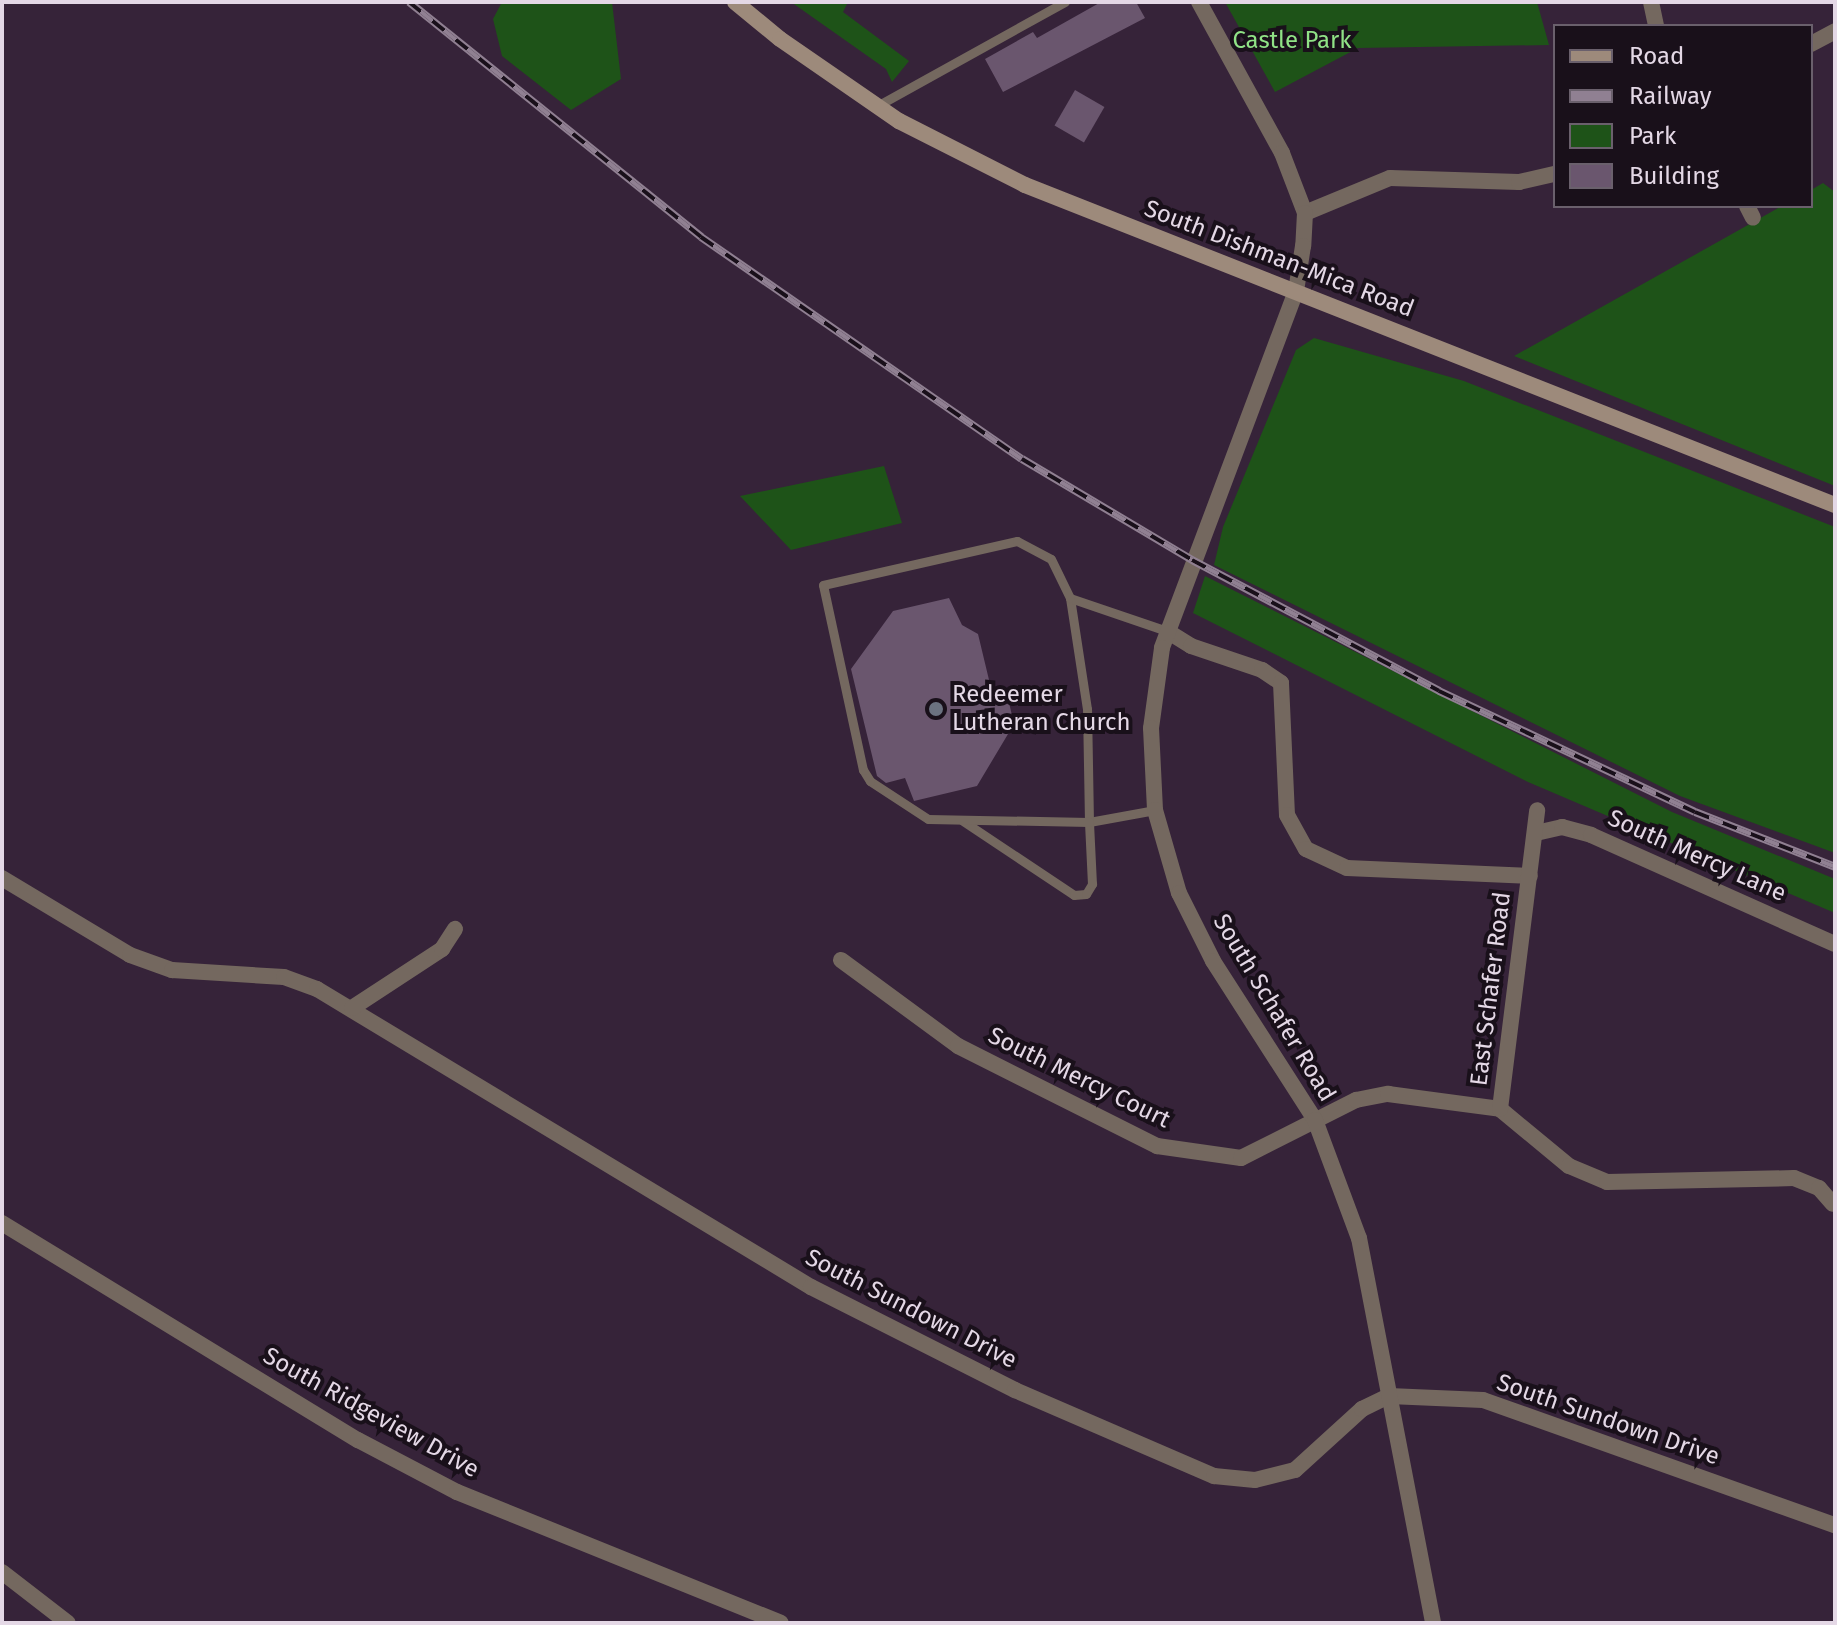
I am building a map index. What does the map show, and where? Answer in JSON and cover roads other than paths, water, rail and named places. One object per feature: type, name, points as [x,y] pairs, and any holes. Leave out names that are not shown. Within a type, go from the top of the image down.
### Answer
[{"type":"main road","name":"South Dishman-Mica Road","points":[[735,2],[877,106],[1025,185],[1835,505]]},
{"type":"street","points":[[1199,2],[1282,153],[1305,213],[1390,178],[1519,182],[1553,174]]},
{"type":"street","points":[[1651,2],[1656,24]]},
{"type":"street","points":[[1813,43],[1835,31]]},
{"type":"street","name":"South Schafer Road","points":[[1305,213],[1296,291],[1167,631],[1151,728],[1155,810],[1179,893],[1213,961],[1315,1120],[1359,1238],[1433,1623]]},
{"type":"street","name":"East Schafer Road","points":[[1167,631],[1191,646],[1262,670],[1281,683],[1287,815],[1306,849],[1347,868],[1530,876]]},
{"type":"street","name":"East Schafer Road","points":[[1500,1109],[1537,810]]},
{"type":"street","name":"South Mercy Lane","points":[[1536,833],[1562,827],[1591,835],[1835,944]]},
{"type":"street","name":"South Sundown Drive","points":[[2,878],[130,955],[172,970],[284,977],[352,1008],[811,1287],[1015,1390],[1214,1476],[1255,1480],[1295,1470],[1362,1409],[1389,1396],[1483,1400],[1835,1525]]},
{"type":"street","points":[[352,1008],[442,949],[455,929]]},
{"type":"street","name":"South Mercy Court","points":[[841,960],[958,1046],[1157,1146],[1241,1158],[1356,1100],[1388,1094],[1500,1109]]},
{"type":"street","points":[[1500,1109],[1569,1166],[1607,1182],[1794,1178],[1819,1188],[1833,1204]]},
{"type":"street","name":"South Ridgeview Drive","points":[[2,1223],[358,1440],[457,1492],[781,1623]]},
{"type":"street","points":[[2,1572],[68,1623]]},
{"type":"lane","points":[[877,106],[1065,2]]},
{"type":"lane","points":[[963,821],[1074,895],[1086,894],[1092,884],[1089,822],[1087,709],[1070,598],[1051,559],[1017,541],[823,585],[863,770],[879,791],[928,819],[1089,822],[1155,810]]},
{"type":"lane","points":[[1070,598],[1167,631]]},
{"type":"railway","points":[[409,2],[701,237],[1022,459],[1192,560],[1439,691],[1695,812],[1835,867]]},
{"type":"place","name":"Redeemer Lutheran Church","points":[[936,709]]},
{"type":"park label","name":"Castle Park","points":[[1292,41]]}]
